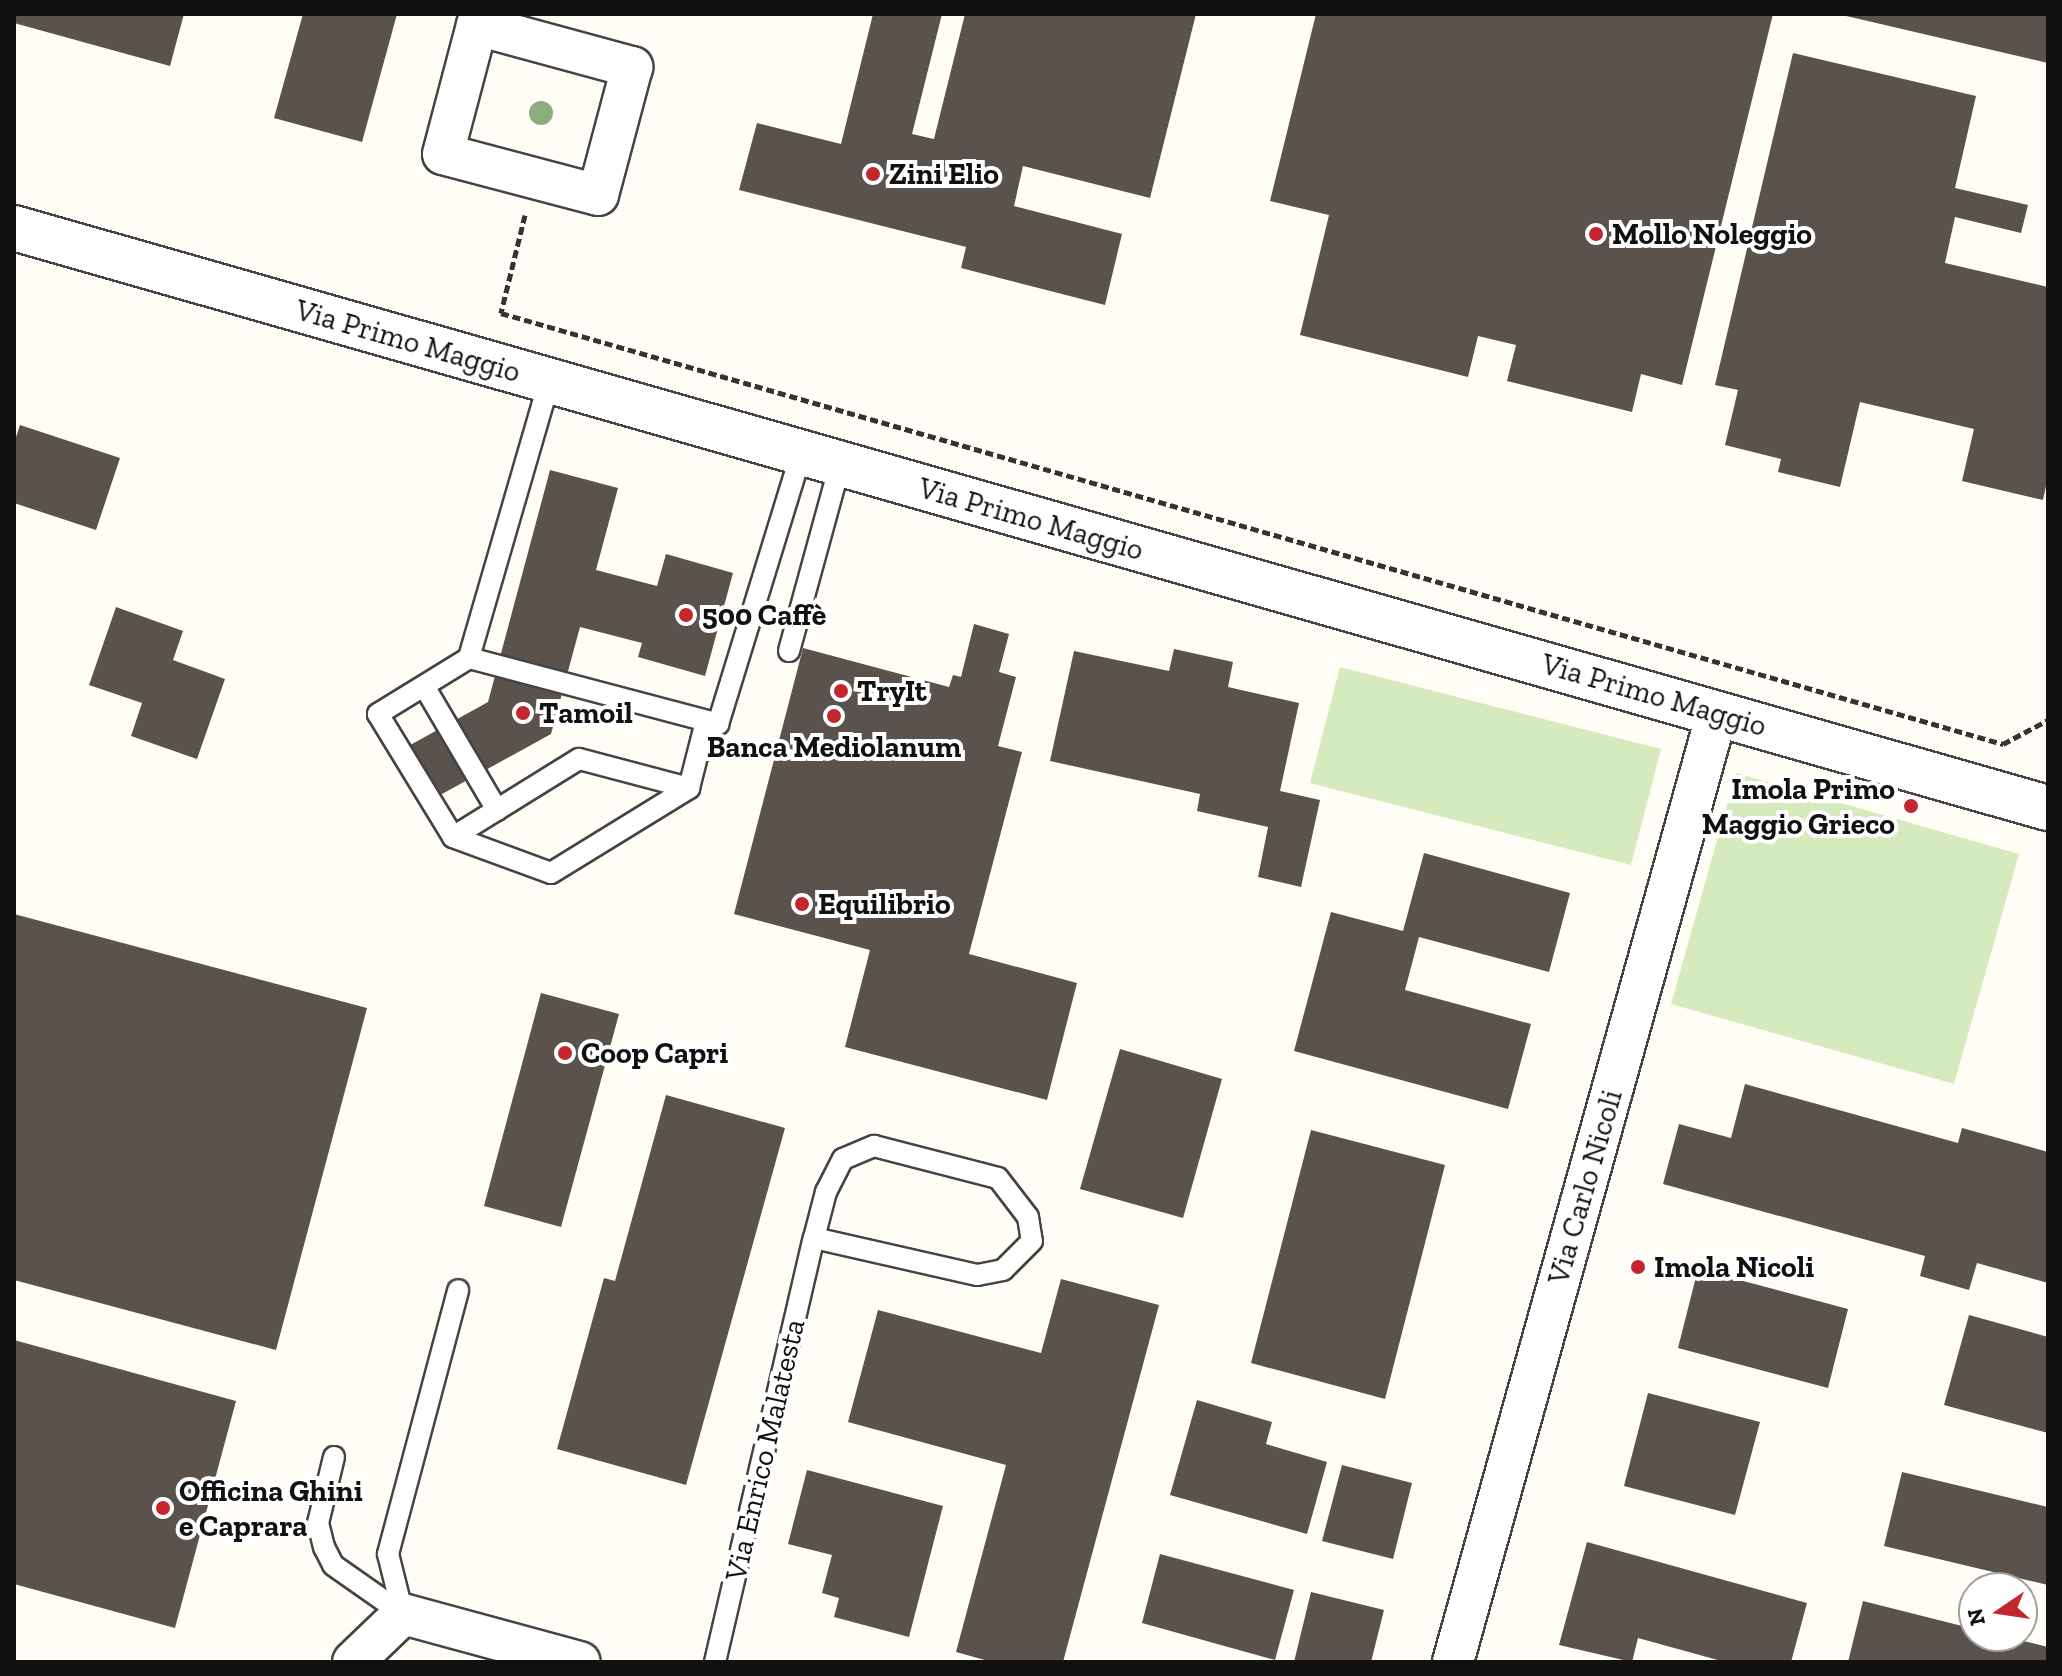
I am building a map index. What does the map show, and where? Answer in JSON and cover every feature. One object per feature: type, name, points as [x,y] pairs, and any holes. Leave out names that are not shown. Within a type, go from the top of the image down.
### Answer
[{"type":"street","points":[[479,20],[632,67],[598,195],[534,178],[443,154],[479,20]]},
{"type":"street","name":"Via Primo Maggio","points":[[14,228],[2048,808]]},
{"type":"street","name":"Via Carlo Nicoli","points":[[1453,1662],[1717,713]]},
{"type":"street","points":[[353,1662],[403,1614],[580,1662]]},
{"type":"lane","points":[[549,382],[469,658],[378,714],[453,837],[551,873],[689,788],[704,729],[718,724],[821,460]]},
{"type":"lane","points":[[789,651],[821,460]]},
{"type":"lane","points":[[469,658],[718,724]]},
{"type":"lane","points":[[424,686],[497,810]]},
{"type":"lane","points":[[453,837],[579,759],[689,788]]},
{"type":"lane","name":"Via Enrico Malatesta","points":[[715,1662],[814,1238],[826,1192],[843,1159],[874,1146],[998,1178],[1028,1217],[1032,1241],[1003,1270],[977,1275],[814,1238]]},
{"type":"lane","points":[[403,1614],[388,1554],[458,1290]]},
{"type":"lane","points":[[334,1457],[318,1523],[324,1547],[333,1565],[403,1614]]},
{"type":"path","points":[[534,178],[501,313],[2003,744],[2048,720]]},
{"type":"green space","points":[[1340,667],[1661,749],[1631,865],[1310,783]]},
{"type":"green space","points":[[1736,773],[2019,854],[1954,1084],[1671,1004]]},
{"type":"building","points":[[14,14],[184,14],[170,66],[14,23]]},
{"type":"building","points":[[303,14],[397,14],[362,142],[274,118]]},
{"type":"building","points":[[873,14],[942,14],[912,134],[934,139],[965,14],[1196,14],[1150,198],[1023,166],[1014,206],[1122,234],[1105,305],[961,268],[966,247],[739,190],[757,123],[841,144]]},
{"type":"building","points":[[1316,14],[1773,14],[1682,385],[1641,374],[1632,412],[1507,381],[1516,345],[1478,336],[1468,377],[1300,335],[1329,215],[1270,201]]},
{"type":"building","points":[[2048,14],[2048,63],[1842,15]]},
{"type":"building","points":[[1793,53],[1976,96],[1955,188],[2028,205],[2021,233],[1955,217],[1945,263],[2048,287],[2048,477],[2043,500],[1962,481],[1974,429],[1860,402],[1840,487],[1778,472],[1781,459],[1725,445],[1738,390],[1715,385]]},
{"type":"building","points":[[20,425],[120,458],[96,530],[14,503],[14,443]]},
{"type":"building","points":[[550,470],[618,488],[596,570],[657,586],[666,554],[733,573],[705,676],[638,657],[642,643],[580,627],[551,734],[422,805],[394,754],[488,702]]},
{"type":"building","points":[[116,607],[183,631],[173,660],[225,679],[197,759],[131,736],[142,703],[89,685]]},
{"type":"building","points":[[974,624],[1009,634],[999,672],[1016,677],[998,746],[1022,752],[969,954],[1077,983],[1047,1100],[845,1047],[870,950],[734,914],[803,648],[949,687],[953,675],[961,677]]},
{"type":"building","points":[[1174,649],[1233,662],[1228,687],[1299,703],[1280,791],[1320,800],[1301,887],[1258,877],[1268,827],[1197,811],[1200,794],[1050,761],[1074,651],[1169,671]]},
{"type":"building","points":[[1424,853],[1570,893],[1549,972],[1419,937],[1405,990],[1531,1024],[1508,1109],[1294,1051],[1331,912],[1403,931]]},
{"type":"building","points":[[14,914],[367,1008],[276,1350],[14,1280]]},
{"type":"building","points":[[541,993],[619,1014],[561,1227],[484,1206]]},
{"type":"building","points":[[1120,1049],[1222,1079],[1183,1218],[1080,1189]]},
{"type":"building","points":[[1745,1084],[1958,1143],[1962,1128],[2048,1152],[2048,1283],[1977,1263],[1969,1290],[1920,1276],[1925,1256],[1663,1184],[1679,1124],[1731,1138]]},
{"type":"building","points":[[666,1095],[785,1128],[686,1485],[557,1449],[604,1278],[615,1281]]},
{"type":"building","points":[[1311,1130],[1445,1165],[1385,1399],[1251,1363]]},
{"type":"building","points":[[1698,1269],[1848,1309],[1828,1388],[1678,1348]]},
{"type":"building","points":[[1061,1279],[1159,1305],[1063,1662],[992,1662],[956,1652],[1006,1465],[848,1422],[878,1310],[1041,1353]]},
{"type":"building","points":[[1969,1315],[2048,1337],[2048,1433],[1944,1405]]},
{"type":"building","points":[[14,1340],[236,1401],[175,1628],[14,1584]]},
{"type":"building","points":[[1648,1393],[1760,1422],[1735,1515],[1624,1486]]},
{"type":"building","points":[[1197,1400],[1272,1422],[1266,1444],[1327,1462],[1307,1534],[1170,1495]]},
{"type":"building","points":[[1342,1465],[1412,1483],[1393,1559],[1322,1541]]},
{"type":"building","points":[[807,1470],[943,1506],[909,1637],[834,1617],[839,1598],[822,1593],[832,1555],[788,1544]]},
{"type":"building","points":[[1902,1472],[2048,1507],[2048,1585],[2038,1583],[2038,1572],[1993,1572],[1884,1546]]},
{"type":"building","points":[[1587,1542],[1807,1603],[1791,1662],[1725,1662],[1638,1638],[1632,1662],[1559,1645]]},
{"type":"building","points":[[1160,1554],[1294,1590],[1275,1660],[1142,1623]]},
{"type":"building","points":[[1311,1592],[1384,1610],[1371,1662],[1294,1662]]},
{"type":"building","points":[[1863,1601],[1958,1625],[1958,1652],[2038,1652],[2038,1645],[2048,1647],[2048,1662],[1848,1662]]},
{"type":"place","name":"Zini Elio","points":[[873,174]]},
{"type":"place","name":"Mollo Noleggio","points":[[1596,234]]},
{"type":"place","name":"500 Caffè","points":[[686,615]]},
{"type":"place","name":"TryIt","points":[[841,691]]},
{"type":"place","name":"Tamoil","points":[[523,713]]},
{"type":"place","name":"Banca Mediolanum","points":[[834,716]]},
{"type":"place","name":"Imola Primo Maggio Grieco","points":[[1911,806]]},
{"type":"place","name":"Equilibrio","points":[[802,904]]},
{"type":"place","name":"Coop Capri","points":[[565,1053]]},
{"type":"place","name":"Imola Nicoli","points":[[1638,1267]]},
{"type":"place","name":"Officina Ghini e Caprara","points":[[163,1508]]}]
